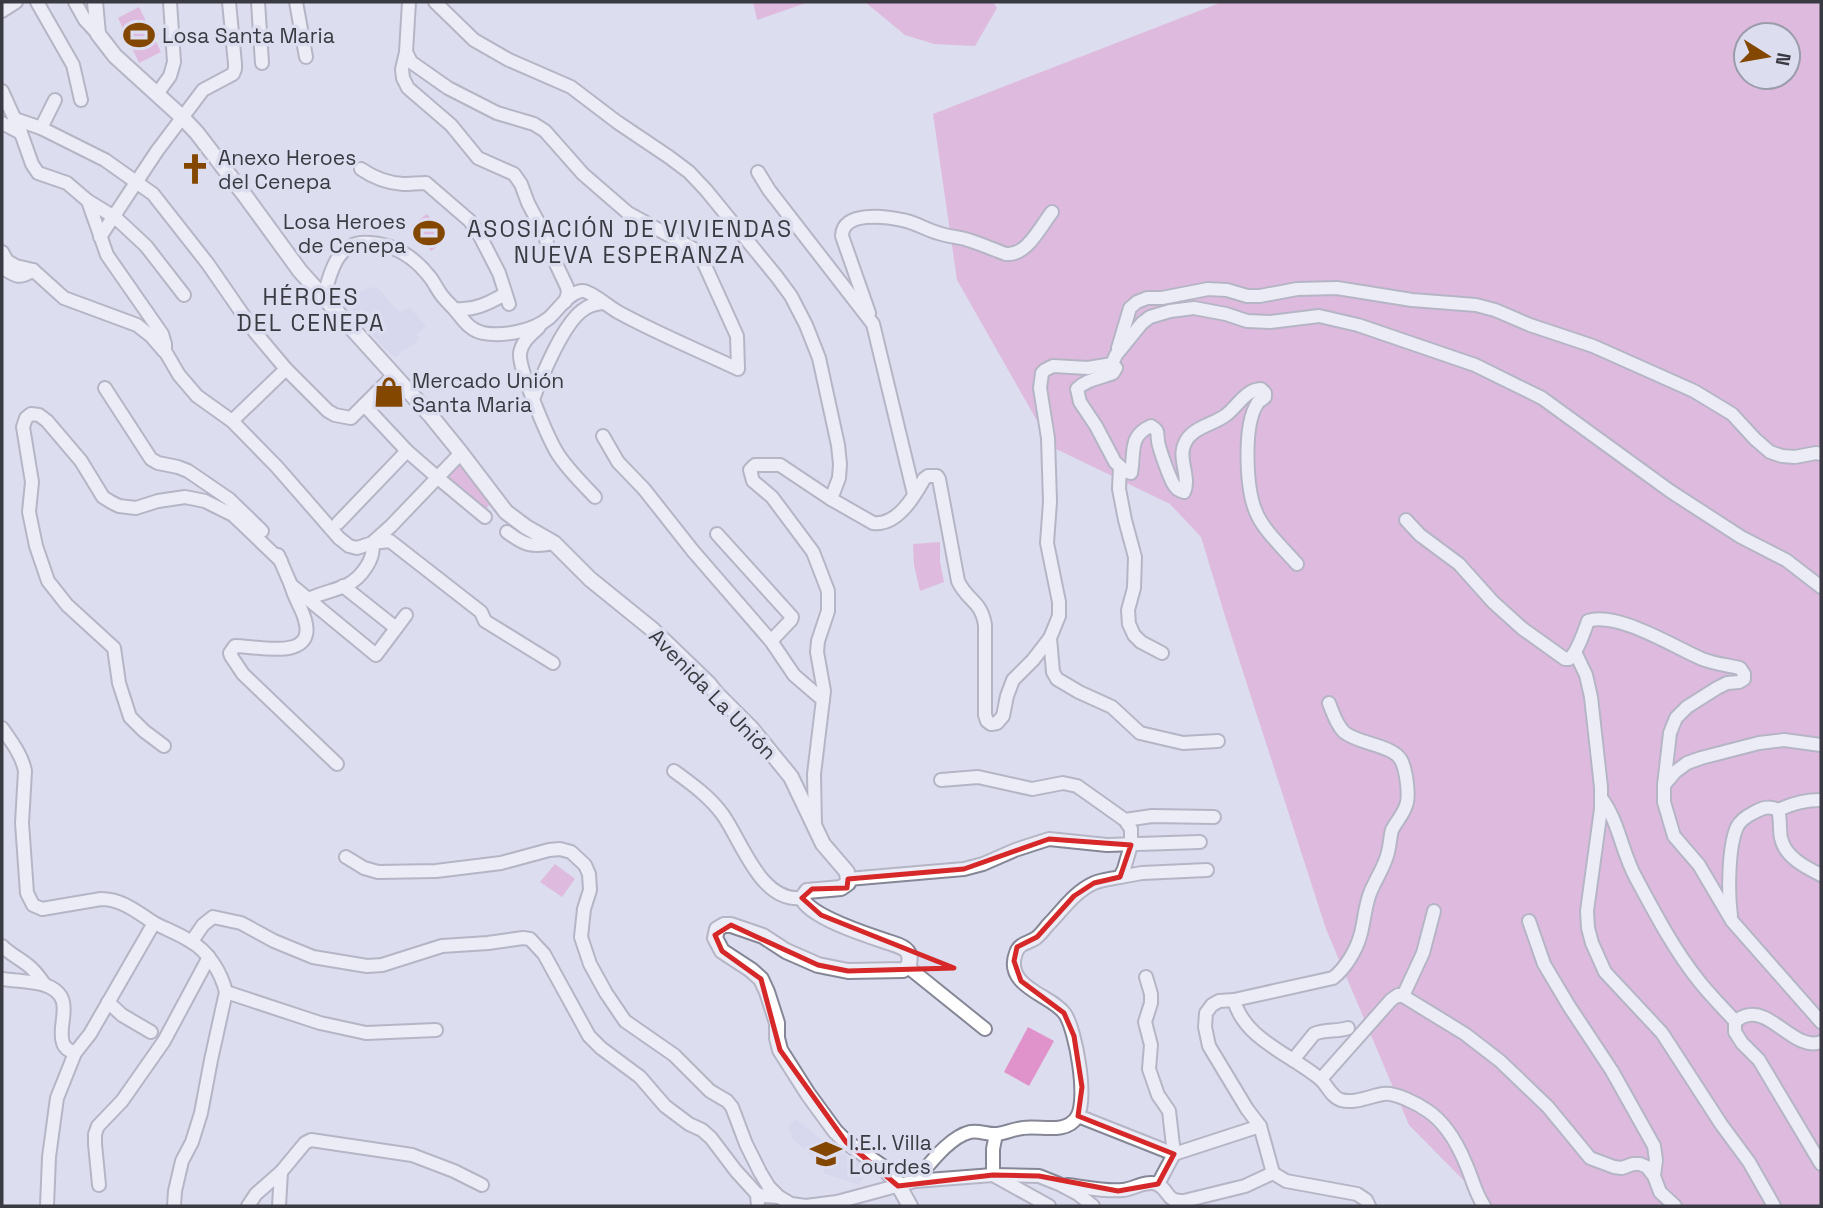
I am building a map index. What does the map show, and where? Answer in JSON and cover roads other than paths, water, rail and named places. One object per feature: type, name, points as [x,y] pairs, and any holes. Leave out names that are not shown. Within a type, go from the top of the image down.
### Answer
[{"type":"main road","points":[[95,2],[98,34]]},
{"type":"main road","name":"Avenida La Unión","points":[[98,34],[115,56],[197,133],[300,271],[431,416],[506,512],[554,543],[590,579],[653,630],[751,728],[791,777],[823,844],[847,872],[848,879]]},
{"type":"main road","points":[[848,879],[848,883],[841,888],[812,889],[802,898],[806,905],[821,915],[902,947],[909,954],[908,967],[903,970],[848,971],[818,965],[786,951],[763,936],[731,925],[719,927],[715,934],[716,941],[722,951],[761,979],[776,1023],[780,1050],[835,1131],[881,1166],[898,1185],[910,1206]]},
{"type":"street","points":[[2,11],[16,2]]},
{"type":"street","points":[[37,2],[73,65],[81,100]]},
{"type":"street","points":[[75,2],[85,20],[98,34]]},
{"type":"street","points":[[157,94],[173,70],[170,2]]},
{"type":"street","points":[[100,237],[203,90],[233,74],[235,69],[229,2]]},
{"type":"street","points":[[258,2],[262,63]]},
{"type":"street","points":[[296,2],[306,57]]},
{"type":"street","points":[[411,2],[402,69],[408,88],[451,125],[478,158],[514,174],[545,235],[567,287],[565,302]]},
{"type":"street","points":[[435,2],[474,40],[509,61],[571,87],[689,172],[777,276],[806,325],[819,358],[840,464],[839,478],[831,499]]},
{"type":"street","points":[[406,52],[411,62],[448,88],[496,113],[534,124],[545,131],[583,174],[628,213],[692,248],[702,258],[737,336],[738,369],[631,319],[585,291],[578,292],[565,302],[524,342],[519,360],[523,375],[556,451],[595,497]]},
{"type":"street","points":[[2,91],[37,173],[67,183],[88,201],[113,216],[146,246],[184,295]]},
{"type":"street","points":[[41,128],[55,100]]},
{"type":"street","points":[[15,120],[41,128],[105,160],[153,194],[214,272],[255,332],[286,369],[328,411],[351,418],[393,376]]},
{"type":"street","points":[[2,123],[21,133]]},
{"type":"street","points":[[360,169],[385,181],[431,186],[470,221],[499,273],[507,299],[468,310],[456,310]]},
{"type":"street","points":[[758,172],[776,200],[873,324]]},
{"type":"street","points":[[88,201],[107,255],[162,334],[164,351]]},
{"type":"street","points":[[914,494],[873,324],[842,236],[842,229],[846,223],[856,219],[872,217],[904,220],[936,233],[1013,255],[1025,248],[1052,212]]},
{"type":"street","points":[[324,296],[333,265],[343,252],[358,242],[374,243],[394,247],[411,257],[466,324],[474,330],[485,334],[520,331],[547,320]]},
{"type":"street","points":[[2,253],[7,261],[16,266],[33,270],[64,298],[137,325],[151,336],[197,396],[232,421],[349,546],[356,548],[390,541],[481,612],[485,621],[553,663]]},
{"type":"street","points":[[2,268],[16,276],[25,276],[33,270]]},
{"type":"street","points":[[1297,564],[1256,514],[1251,496],[1247,448],[1249,424],[1257,402],[1265,397],[1261,389],[1247,394],[1223,417],[1192,433],[1184,443],[1184,492],[1175,488],[1156,428],[1151,426],[1144,429],[1136,437],[1131,456],[1131,472],[1125,471],[1115,462],[1080,402],[1077,392],[1082,385],[1113,373],[1116,368],[1114,360],[1130,308],[1137,302],[1147,298],[1162,298],[1208,289],[1260,296],[1297,289],[1337,288],[1412,300],[1476,305],[1593,346],[1694,391],[1732,414],[1770,452],[1795,457],[1821,454]]},
{"type":"street","points":[[533,399],[549,359],[572,321],[585,308],[602,303]]},
{"type":"street","points":[[815,829],[814,774],[824,691],[817,652],[828,611],[828,591],[813,552],[772,497],[753,481],[750,470],[755,465],[780,465],[831,499],[873,523],[880,524],[907,506],[928,476],[935,475],[939,479],[958,581],[961,589],[979,606],[984,615],[985,715],[991,724],[996,723],[1003,716],[1013,680],[1050,638],[1059,616],[1059,601],[1047,543],[1050,502],[1048,438],[1040,380],[1045,370],[1053,366],[1088,368],[1114,360],[1142,323],[1150,317],[1170,311],[1194,308],[1247,321],[1270,322],[1319,316],[1358,325],[1475,365],[1542,398],[1670,491],[1741,537],[1786,560],[1821,587]]},
{"type":"street","points":[[232,421],[286,369]]},
{"type":"street","points":[[105,387],[151,459],[188,471],[229,499],[263,532],[281,561],[306,621],[306,636],[302,644],[264,650],[235,646],[230,653],[243,674],[337,764]]},
{"type":"street","points":[[364,405],[407,451],[485,517]]},
{"type":"street","points":[[164,746],[130,716],[119,683],[116,653],[111,644],[67,605],[48,581],[36,546],[29,512],[32,482],[23,426],[26,418],[31,414],[39,415],[47,421],[81,461],[103,498],[119,506],[136,508],[185,497],[205,501],[233,515],[281,561]]},
{"type":"street","points":[[603,436],[618,462],[644,489],[693,551],[771,640],[794,675],[823,700]]},
{"type":"street","points":[[338,523],[407,451]]},
{"type":"street","points":[[372,543],[461,453]]},
{"type":"street","points":[[1120,467],[1119,489],[1135,557],[1134,588],[1128,610],[1129,624],[1141,642],[1162,653]]},
{"type":"street","points":[[1406,520],[1420,535],[1459,564],[1493,602],[1523,629],[1565,659],[1576,654]]},
{"type":"street","points":[[507,532],[517,540],[533,546],[554,543]]},
{"type":"street","points":[[717,534],[792,617],[771,640]]},
{"type":"street","points":[[309,598],[348,585],[360,576],[374,549],[372,543]]},
{"type":"street","points":[[291,585],[376,655],[406,615]]},
{"type":"street","points":[[344,586],[396,628]]},
{"type":"street","points":[[1774,1206],[1749,1162],[1662,1033],[1605,972],[1588,928],[1587,911],[1601,798],[1591,697],[1586,675],[1576,654],[1578,642],[1588,621],[1605,619],[1624,623],[1717,664],[1740,668],[1744,674],[1744,679],[1740,682],[1727,683],[1717,688],[1687,707],[1676,718],[1670,733],[1664,802],[1674,836],[1699,865],[1732,921],[1821,1022]]},
{"type":"street","points":[[1050,638],[1053,671],[1057,679],[1112,708],[1140,733],[1183,743],[1218,741]]},
{"type":"street","points":[[1329,704],[1345,732],[1362,742],[1396,753],[1402,761],[1408,792],[1404,812],[1392,830],[1385,861],[1368,900],[1361,934],[1340,972],[1333,978],[1219,1001],[1206,1013],[1205,1027],[1209,1046],[1260,1126],[1273,1173],[1286,1181],[1357,1194],[1366,1200],[1369,1206]]},
{"type":"street","points":[[2,728],[25,771],[22,823],[27,893],[31,902],[42,909],[101,899],[118,901],[154,923],[192,941],[209,957],[226,992],[201,1113],[192,1142],[182,1161],[174,1206]]},
{"type":"street","points":[[1664,785],[1681,768],[1701,758],[1771,741],[1821,745]]},
{"type":"street","points":[[674,771],[700,790],[723,815],[766,884],[784,896],[802,898]]},
{"type":"street","points":[[941,780],[978,778],[1032,789],[1063,783],[1077,786],[1125,820],[1131,829],[1131,845],[1119,877]]},
{"type":"street","points":[[1601,798],[1609,809],[1636,878],[1673,943],[1698,980],[1735,1021],[1735,1032],[1759,1060],[1821,1164]]},
{"type":"street","points":[[1778,810],[1793,803],[1821,800]]},
{"type":"street","points":[[1732,921],[1732,850],[1738,827],[1745,817],[1760,808],[1771,806],[1778,810],[1781,817],[1781,837],[1786,851],[1803,866],[1821,875]]},
{"type":"street","points":[[1125,820],[1152,816],[1214,817]]},
{"type":"street","points":[[848,879],[964,869],[1049,839],[1107,845],[1200,842]]},
{"type":"street","points":[[346,857],[378,872],[436,871],[501,863],[549,849],[571,852],[585,865],[589,874],[590,890],[584,909],[581,937],[590,964],[606,993],[625,1021],[674,1055],[710,1091],[727,1101],[760,1172],[779,1198]]},
{"type":"street","points":[[915,1181],[942,1150],[969,1132],[996,1134],[1026,1127],[1068,1126],[1078,1116],[1083,1087],[1074,1036],[1064,1013],[1021,981],[1014,968],[1016,950],[1037,937],[1074,896],[1094,883],[1142,873],[1207,870]]},
{"type":"street","points":[[1403,996],[1423,953],[1434,911]]},
{"type":"street","points":[[192,941],[203,925],[213,917],[247,925],[274,941],[313,957],[368,966],[382,965],[442,946],[530,939],[544,954],[589,1036],[640,1077],[665,1106],[689,1124],[702,1129],[757,1200],[764,1196],[806,1206],[837,1202],[915,1181],[993,1175],[1039,1176],[1078,1194],[1093,1206]]},
{"type":"street","points":[[1529,921],[1544,964],[1612,1071],[1654,1146],[1654,1176]]},
{"type":"street","points":[[47,1206],[49,1157],[57,1098],[75,1053],[90,1034],[154,923]]},
{"type":"street","points":[[2,946],[28,965],[45,985]]},
{"type":"street","points":[[99,1185],[94,1144],[98,1126],[122,1101],[164,1041],[209,957]]},
{"type":"street","points":[[908,967],[985,1029]]},
{"type":"street","points":[[1146,977],[1151,994],[1145,1022],[1152,1045],[1149,1069],[1158,1095],[1169,1111],[1174,1153],[1158,1184]]},
{"type":"street","points":[[2,979],[45,985],[61,997],[64,1008],[62,1043],[65,1048],[75,1053]]},
{"type":"street","points":[[226,992],[320,1023],[366,1033],[436,1030]]},
{"type":"street","points":[[1321,1079],[1391,1000],[1398,995],[1403,996],[1465,1034],[1500,1060],[1548,1107],[1590,1158],[1614,1167],[1622,1168],[1633,1164],[1647,1167],[1660,1192],[1675,1206]]},
{"type":"street","points":[[1234,1000],[1240,1017],[1247,1026],[1321,1079],[1332,1094],[1342,1100],[1357,1100],[1387,1093],[1411,1101],[1442,1122],[1465,1160],[1478,1198],[1484,1206]]},
{"type":"street","points":[[108,1002],[122,1015],[151,1032]]},
{"type":"street","points":[[1735,1021],[1746,1015],[1759,1015],[1804,1042],[1821,1042]]},
{"type":"street","points":[[1293,1060],[1314,1034],[1348,1028]]},
{"type":"street","points":[[1078,1116],[1174,1153],[1260,1126]]},
{"type":"street","points":[[993,1175],[996,1134]]},
{"type":"street","points":[[248,1206],[256,1194],[311,1140],[412,1155],[482,1185]]},
{"type":"street","points":[[279,1206],[281,1172]]},
{"type":"street","points":[[1059,1184],[1118,1191],[1150,1183],[1158,1184],[1169,1198],[1184,1201],[1245,1186],[1273,1173]]},
{"type":"street","points":[[993,1175],[1049,1206]]},
{"type":"place","name":"Losa Santa Maria","points":[[139,35]]},
{"type":"place","name":"Anexo Heroes del Cenepa","points":[[195,169]]},
{"type":"place","name":"Losa Heroes de Cenepa","points":[[429,233]]},
{"type":"place","name":"Mercado Unión Santa Maria","points":[[389,392]]},
{"type":"place","name":"I.E.I. Villa Lourdes","points":[[826,1154]]},
{"type":"district","name":"ASOSIACIÓN DE VIVIENDAS NUEVA ESPERANZA","points":[[630,242]]},
{"type":"district","name":"HÉROES DEL CENEPA","points":[[311,310]]}]
